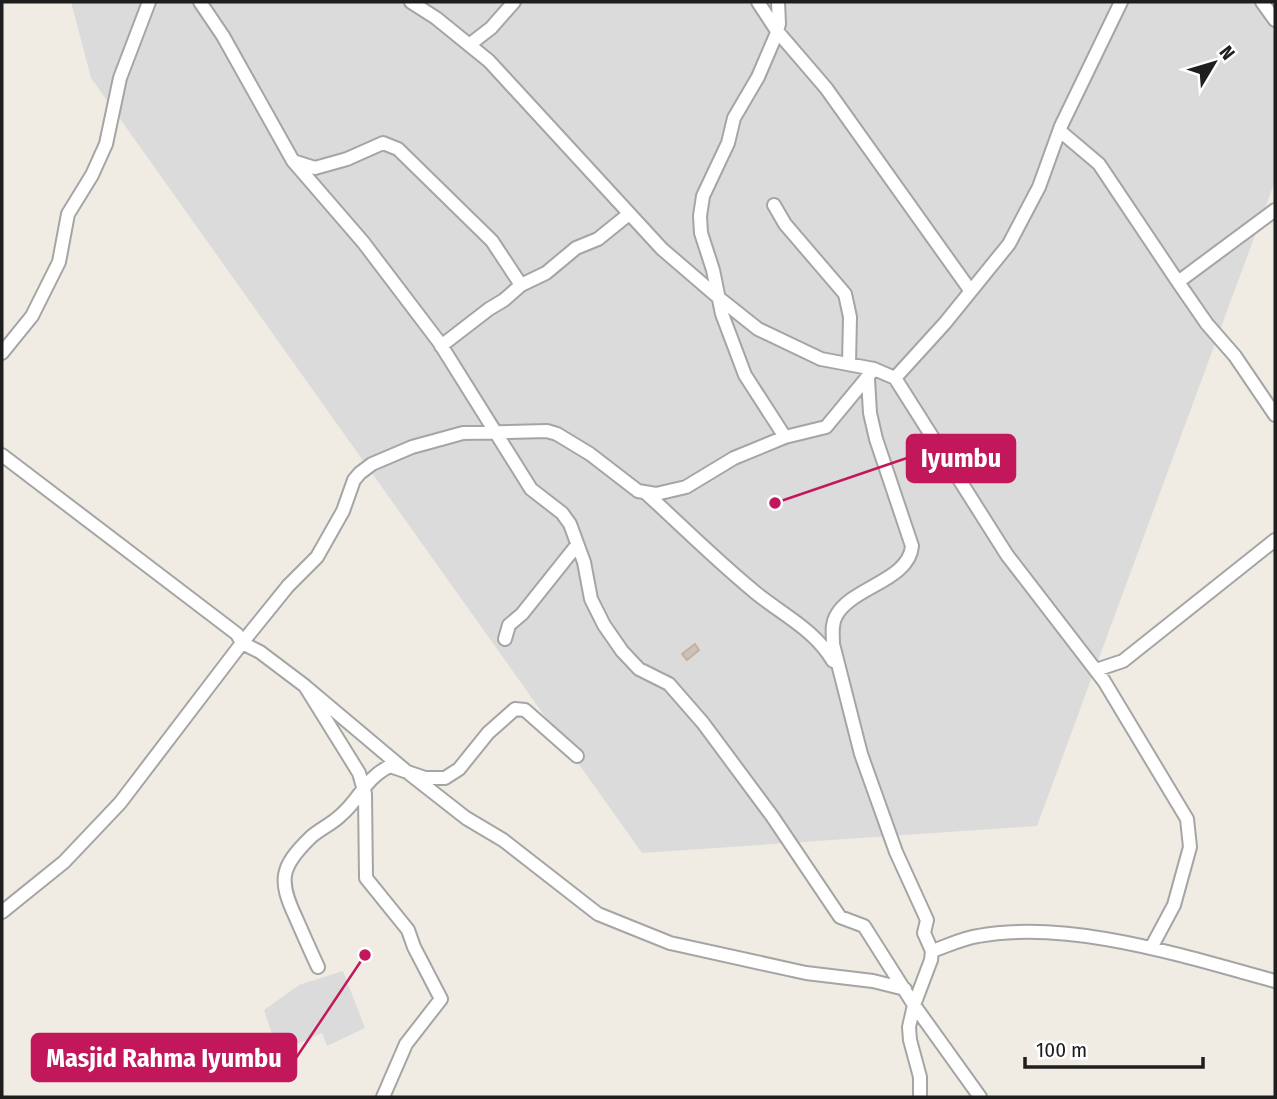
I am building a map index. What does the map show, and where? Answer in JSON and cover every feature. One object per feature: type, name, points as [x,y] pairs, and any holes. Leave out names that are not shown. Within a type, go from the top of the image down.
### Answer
[{"type":"street","points":[[2,353],[32,316],[59,262],[68,214],[92,175],[106,144],[120,78],[149,2]]},
{"type":"street","points":[[200,2],[223,36],[293,161],[363,242],[441,346],[531,489],[562,513],[570,524],[584,562],[591,599],[604,625],[622,651],[639,669],[669,684],[703,723],[772,816],[839,917],[864,926],[914,1005],[980,1097]]},
{"type":"street","points":[[411,2],[489,61],[662,249],[758,329],[821,359],[849,364],[871,374],[895,378],[1007,555],[1096,670],[1188,819],[1191,847],[1174,905],[1151,948]]},
{"type":"street","points":[[470,45],[491,28],[514,2]]},
{"type":"street","points":[[758,2],[777,30],[826,88],[970,290]]},
{"type":"street","points":[[778,2],[777,30],[758,77],[734,118],[729,143],[704,196],[700,211],[701,233],[713,270],[722,314],[745,374],[785,437]]},
{"type":"street","points":[[895,378],[945,323],[1009,244],[1039,187],[1060,131],[1121,2]]},
{"type":"street","points":[[1262,2],[1275,20]]},
{"type":"street","points":[[1060,131],[1099,164],[1178,282],[1208,324],[1236,356],[1275,415]]},
{"type":"street","points":[[293,161],[315,168],[348,159],[383,143],[398,149],[492,241],[521,285]]},
{"type":"street","points":[[774,205],[785,224],[845,294],[850,317],[849,364]]},
{"type":"street","points":[[1178,282],[1275,210]]},
{"type":"street","points":[[441,346],[521,285],[546,273],[576,248],[598,239],[629,214]]},
{"type":"street","points":[[2,912],[64,862],[120,803],[242,643],[288,586],[317,557],[343,511],[354,480],[372,464],[421,444],[463,433],[547,431],[590,454],[638,491],[656,494],[686,487],[734,458],[785,437],[826,427],[871,374]]},
{"type":"street","points":[[871,374],[870,413],[876,439],[912,546],[905,565],[847,604],[837,615],[832,627],[833,644],[861,754],[896,852],[927,920],[924,933],[932,951],[909,1027],[919,1077],[920,1097]]},
{"type":"street","points":[[2,455],[237,634],[242,643],[260,652],[305,686],[467,818],[503,840],[598,914],[670,943],[806,973],[873,981],[905,989]]},
{"type":"street","points":[[647,494],[757,594],[811,634],[828,653],[840,675]]},
{"type":"street","points":[[1096,670],[1123,661],[1275,540]]},
{"type":"street","points":[[505,639],[509,625],[522,614],[577,545]]},
{"type":"street","points":[[305,686],[359,773],[367,823],[366,878],[408,930],[441,999],[406,1044],[383,1097]]},
{"type":"street","points":[[318,967],[287,898],[283,886],[285,872],[292,856],[313,835],[342,815],[363,787],[380,771],[390,766],[425,778],[446,778],[459,769],[488,733],[515,709],[525,710],[577,756]]},
{"type":"street","points":[[932,951],[978,936],[1048,931],[1151,948],[1275,981]]},
{"type":"shaded area","points":[[71,2],[1275,2],[1275,181],[1037,826],[642,853],[91,78]]},
{"type":"shaded area","points":[[343,971],[365,1028],[327,1046],[322,1033],[278,1053],[264,1010],[299,985]]},
{"type":"building","points":[[695,644],[699,650],[687,660],[682,654]]},
{"type":"place","name":"Iyumbu","points":[[775,503]]},
{"type":"place","name":"Masjid Rahma Iyumbu","points":[[365,955]]}]
